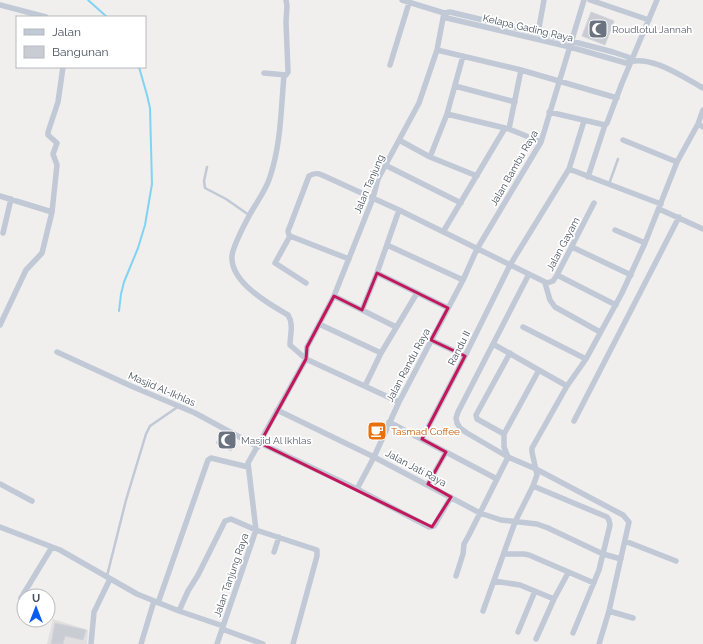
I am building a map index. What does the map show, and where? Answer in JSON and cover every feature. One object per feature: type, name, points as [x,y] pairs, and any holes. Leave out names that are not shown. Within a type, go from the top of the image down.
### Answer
[{"type":"street","points":[[286,0],[288,72],[284,75],[277,145],[270,177],[233,250],[233,266],[236,274],[254,292],[274,307],[288,315],[291,319],[292,327],[290,345],[306,359],[399,402]]},
{"type":"street","points":[[402,0],[444,13]]},
{"type":"street","points":[[538,33],[544,0]]},
{"type":"street","name":"Jalan Bambu Raya","points":[[477,249],[545,133],[584,0]]},
{"type":"street","points":[[590,0],[649,20]]},
{"type":"street","points":[[588,177],[605,125],[656,0]]},
{"type":"street","points":[[390,65],[409,3]]},
{"type":"street","points":[[0,5],[42,16]]},
{"type":"street","name":"Kelapa Gading Raya","points":[[570,44],[447,18],[444,13],[450,12],[538,33],[626,63],[631,61],[658,65],[703,88]]},
{"type":"street","name":"Jalan Tanjung","points":[[306,359],[307,347],[334,296],[373,198],[378,179],[414,115],[419,103],[437,50],[444,13]]},
{"type":"street","points":[[437,50],[521,70],[617,98]]},
{"type":"street","points":[[430,157],[447,114],[464,56]]},
{"type":"street","points":[[0,325],[26,270],[42,253],[52,212],[57,165],[53,154],[57,143],[48,135],[48,132],[58,102],[63,68]]},
{"type":"street","points":[[443,232],[476,176],[507,129],[515,102],[521,70]]},
{"type":"street","points":[[264,73],[284,75]]},
{"type":"street","points":[[455,86],[515,102]]},
{"type":"street","points":[[482,611],[515,522],[537,475],[532,448],[567,386],[586,359],[616,305],[645,243],[677,162],[700,125],[703,110]]},
{"type":"street","points":[[550,112],[605,125]]},
{"type":"street","points":[[447,114],[507,129],[541,142]]},
{"type":"street","name":"Randu II","points":[[422,439],[510,265],[569,169],[584,121]]},
{"type":"street","points":[[399,140],[430,157],[476,176]]},
{"type":"street","points":[[623,140],[677,162]]},
{"type":"street","points":[[385,165],[461,203]]},
{"type":"street","points":[[569,169],[660,206],[679,218],[703,229]]},
{"type":"street","name":"Jalan Gayam","points":[[290,236],[287,232],[309,176],[316,173],[399,210],[545,283],[550,283],[557,275],[594,203]]},
{"type":"street","points":[[0,196],[52,212]]},
{"type":"street","points":[[3,232],[11,199]]},
{"type":"street","points":[[362,310],[378,273],[399,210]]},
{"type":"street","points":[[574,421],[679,218]]},
{"type":"street","points":[[615,230],[645,243]]},
{"type":"street","points":[[306,284],[275,263],[290,236],[349,259]]},
{"type":"street","points":[[387,245],[463,280]]},
{"type":"street","points":[[572,246],[630,275]]},
{"type":"street","name":"Jalan Randu Raya","points":[[357,489],[399,402],[463,280],[477,249]]},
{"type":"street","points":[[378,273],[448,308]]},
{"type":"street","points":[[529,274],[456,418],[460,428],[467,433],[508,457],[536,469],[623,515],[629,522],[609,611],[599,644]]},
{"type":"street","points":[[557,275],[616,305]]},
{"type":"street","points":[[545,283],[550,300],[555,307],[600,332]]},
{"type":"street","points":[[364,386],[381,353],[417,293]]},
{"type":"street","points":[[334,296],[396,327]]},
{"type":"street","points":[[319,324],[381,353]]},
{"type":"street","points":[[523,327],[586,359]]},
{"type":"street","points":[[431,340],[465,356]]},
{"type":"street","points":[[493,344],[567,386]]},
{"type":"street","name":"Masjid Al-Ikhlas","points":[[57,352],[195,413],[259,445],[357,489],[429,527],[434,526],[451,497]]},
{"type":"street","points":[[504,434],[477,419],[476,415],[510,353]]},
{"type":"street","points":[[141,644],[208,460],[211,458],[248,467],[248,463],[306,359]]},
{"type":"street","points":[[456,576],[463,554],[465,541],[508,457],[504,447],[504,434],[539,370]]},
{"type":"street","name":"Jalan Jati Raya","points":[[278,410],[374,456],[480,513],[501,520],[537,524],[603,554],[621,559]]},
{"type":"street","points":[[389,422],[497,478]]},
{"type":"street","points":[[428,484],[446,452]]},
{"type":"street","name":"Jalan Tanjung Raya","points":[[217,644],[256,530],[253,491],[248,467]]},
{"type":"street","points":[[0,484],[32,501]]},
{"type":"street","points":[[533,486],[607,517],[609,520],[610,525],[599,570],[573,634]]},
{"type":"street","points":[[179,611],[225,521],[231,519],[256,530],[317,550],[318,553],[293,644]]},
{"type":"street","points":[[0,527],[60,550],[109,578],[156,602],[223,627],[263,644]]},
{"type":"street","points":[[274,552],[279,537]]},
{"type":"street","points":[[625,540],[676,561]]},
{"type":"street","points":[[27,588],[52,547]]},
{"type":"street","points":[[504,554],[529,555],[594,583]]},
{"type":"street","points":[[536,638],[568,573]]},
{"type":"street","points":[[91,644],[94,612],[109,578]]},
{"type":"street","points":[[494,582],[520,585],[554,599]]},
{"type":"street","points":[[518,632],[535,591]]},
{"type":"street","points":[[609,611],[633,618]]},
{"type":"lane","points":[[608,185],[618,158]]},
{"type":"lane","points":[[207,167],[204,181],[205,188],[226,199],[250,215]]},
{"type":"lane","points":[[109,578],[126,500],[146,434],[150,426],[179,406]]},
{"type":"highlighted area","points":[[377,273],[448,308],[431,340],[465,356],[422,439],[446,452],[428,484],[451,497],[432,527],[260,443],[306,359],[307,347],[334,296],[362,310]]},
{"type":"shaded area","points":[[56,620],[88,630],[87,644],[47,644],[51,628],[56,628]]},
{"type":"building","name":"Roudlotul Jannah","points":[[591,12],[614,21],[605,45],[582,36]]},
{"type":"building","points":[[376,426],[381,429],[379,436],[372,432]]},
{"type":"building","name":"Masjid Al Ikhlas","points":[[222,433],[235,440],[231,451],[216,443]]},
{"type":"building","points":[[56,623],[86,630],[83,640],[65,636],[63,644],[51,644]]},
{"type":"waterway","points":[[88,0],[106,16]]},
{"type":"waterway","points":[[119,311],[124,282],[138,248],[145,225],[152,184],[150,108],[139,68]]},
{"type":"place","name":"Roudlotul Jannah","points":[[598,29]]},
{"type":"place","name":"Tasmad Coffee","points":[[377,431]]},
{"type":"place","name":"Masjid Al Ikhlas","points":[[227,440]]}]
